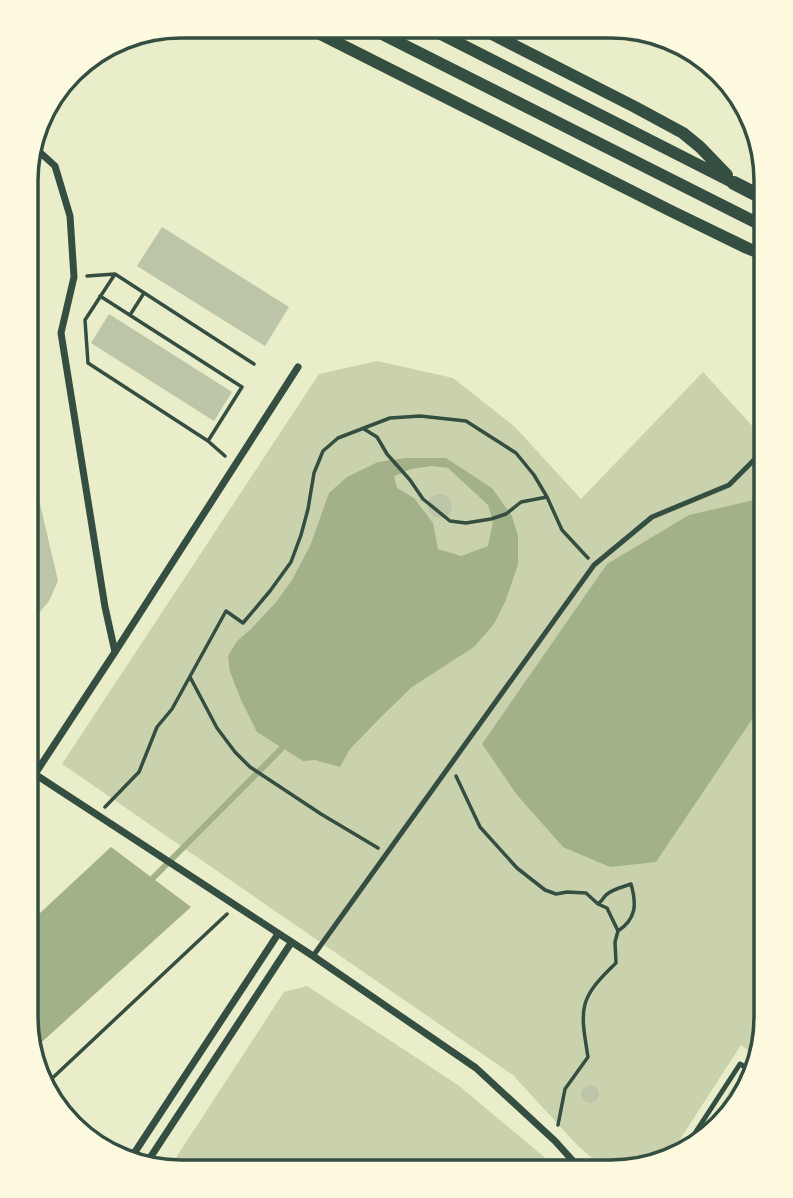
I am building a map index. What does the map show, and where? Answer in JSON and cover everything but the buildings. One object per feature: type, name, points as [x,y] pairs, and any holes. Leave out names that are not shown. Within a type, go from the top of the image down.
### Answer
[{"type":"main road","points":[[734,183],[754,193]]},
{"type":"street","points":[[328,38],[754,251]]},
{"type":"street","points":[[390,38],[754,221]]},
{"type":"street","points":[[449,38],[734,183]]},
{"type":"street","points":[[500,38],[683,134],[700,147],[734,183]]},
{"type":"street","points":[[42,154],[55,166],[70,216],[74,277],[61,333],[105,607],[115,652]]},
{"type":"street","points":[[38,769],[298,367]]},
{"type":"street","points":[[38,776],[476,1068],[572,1160]]},
{"type":"street","points":[[135,1152],[278,934]]},
{"type":"street","points":[[151,1156],[291,943]]},
{"type":"lane","points":[[313,957],[594,565],[652,517],[729,485],[754,460]]},
{"type":"lane","points":[[696,1131],[740,1064],[745,1067]]},
{"type":"path","points":[[114,274],[85,320],[88,363],[208,441],[235,465]]},
{"type":"path","points":[[74,277],[114,274],[254,365]]},
{"type":"path","points":[[130,315],[144,293]]},
{"type":"path","points":[[100,296],[242,387],[208,441]]},
{"type":"path","points":[[98,816],[139,772],[157,727],[172,709],[226,611],[243,623],[291,562],[308,509],[314,473],[323,451],[338,438],[390,418],[420,416],[466,421],[516,453],[534,475],[562,530],[594,565]]},
{"type":"path","points":[[364,429],[377,437],[423,499],[450,521],[466,523],[491,519],[506,514],[521,502],[547,497]]},
{"type":"path","points":[[190,677],[217,728],[250,767],[367,843],[388,853]]},
{"type":"path","points":[[453,763],[457,778],[480,827],[517,868],[545,890],[556,894],[586,893],[607,908],[618,931],[615,942],[616,962],[603,974],[588,996],[583,1010],[582,1021],[588,1057],[565,1089],[555,1141]]},
{"type":"path","points":[[598,904],[612,891],[631,884],[636,904],[627,925],[618,931]]},
{"type":"path","points":[[53,1078],[235,906]]},
{"type":"shaded area","points":[[377,361],[453,378],[515,427],[581,499],[703,372],[754,428],[752,1044],[750,1051],[741,1045],[678,1143],[666,1149],[639,1157],[594,1160],[513,1075],[62,764],[319,374]]},
{"type":"shaded area","points":[[405,458],[446,458],[492,488],[512,516],[518,536],[518,565],[494,624],[474,647],[412,687],[350,749],[340,767],[315,760],[303,761],[257,732],[230,672],[228,656],[237,641],[277,601],[292,580],[310,546],[329,493],[347,477],[378,462]],"holes":[[[432,466],[448,468],[488,505],[493,521],[488,546],[461,556],[438,549],[433,523],[414,498],[397,488],[394,476],[411,469]]]},
{"type":"shaded area","points":[[754,500],[754,716],[656,862],[610,867],[563,847],[517,795],[482,744],[607,564],[689,515]]},
{"type":"shaded area","points":[[111,847],[191,907],[41,1043],[38,1016],[38,915]]},
{"type":"shaded area","points":[[307,986],[458,1085],[546,1160],[175,1159],[284,992]]},
{"type":"shaded area","points":[[740,1076],[741,1077],[725,1103],[712,1118]]},
{"type":"waterway","points":[[153,878],[281,749]]}]
